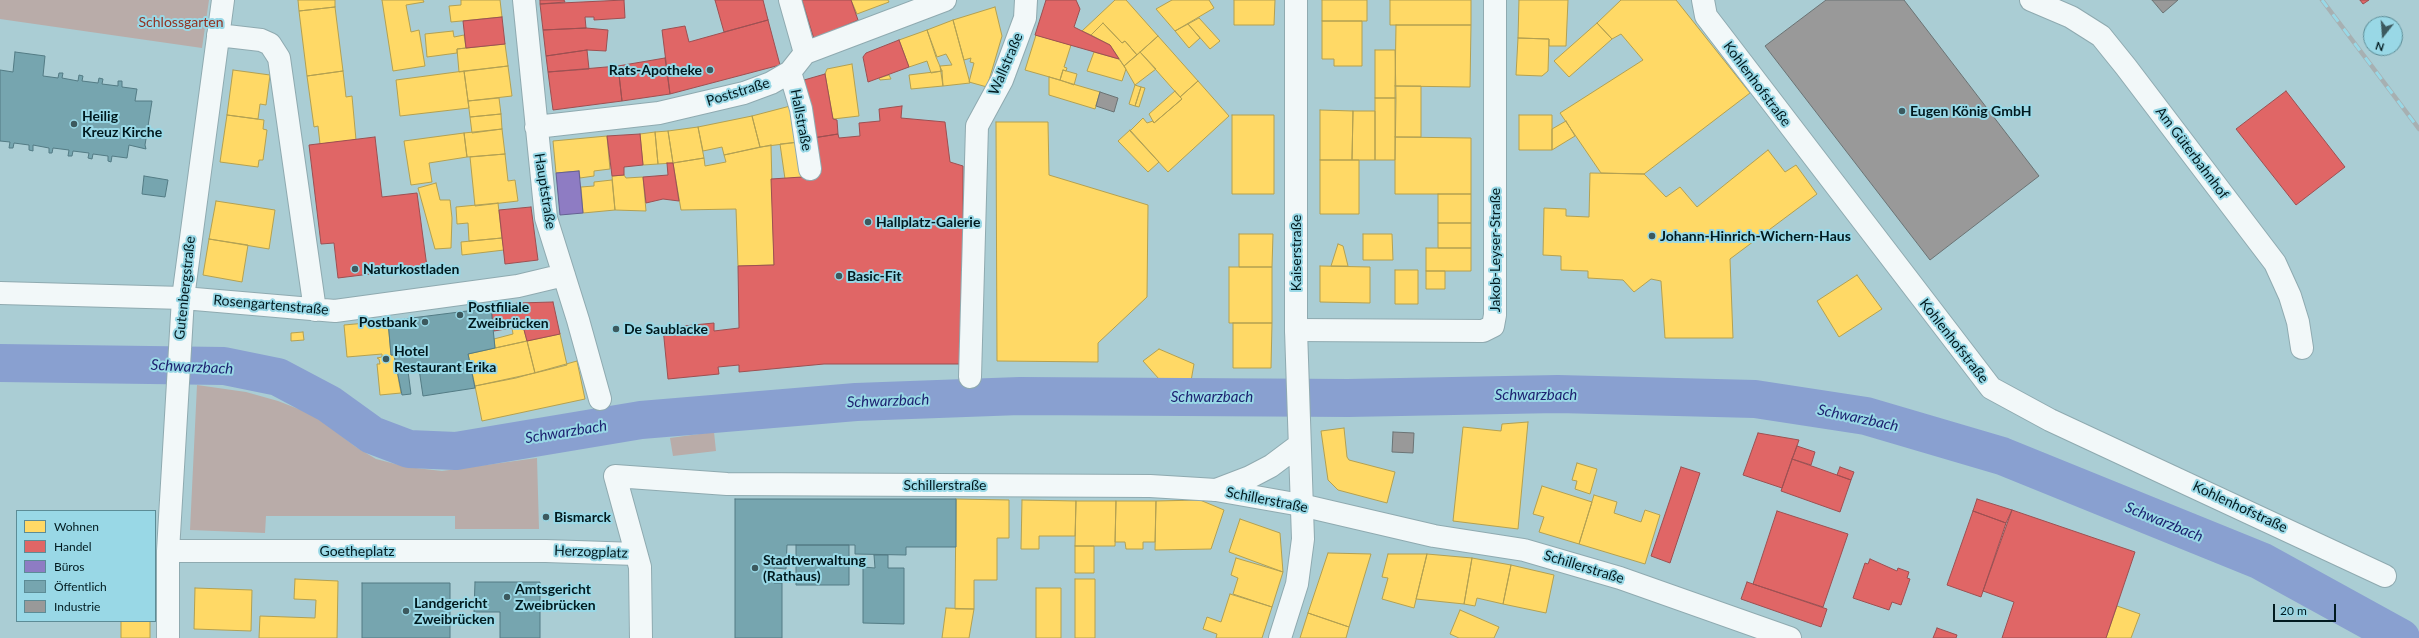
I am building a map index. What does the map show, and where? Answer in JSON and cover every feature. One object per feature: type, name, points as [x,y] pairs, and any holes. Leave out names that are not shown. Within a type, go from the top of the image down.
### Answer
[{"type":"street","name":"Gutenbergstraße","points":[[168,638],[168,551],[182,298],[223,0]]},
{"type":"street","name":"Hauptstraße","points":[[524,0],[546,218],[600,399]]},
{"type":"street","points":[[790,0],[805,53],[945,0]]},
{"type":"street","name":"Wallstraße","points":[[970,376],[977,126],[1002,80],[1025,18],[1026,0]]},
{"type":"street","name":"Kaiserstraße","points":[[1280,638],[1302,562],[1303,539],[1296,330],[1296,0]]},
{"type":"street","name":"Jakob-Leyser-Straße","points":[[1296,330],[1483,331],[1492,326],[1496,315],[1495,0]]},
{"type":"street","name":"Kohlenhofstraße","points":[[1703,0],[1706,16],[1990,388],[2050,420],[2385,576]]},
{"type":"street","name":"Am Güterbahnhof","points":[[2032,0],[2071,17],[2101,36],[2126,66],[2275,263],[2290,296],[2298,322],[2302,348]]},
{"type":"street","points":[[218,34],[265,42],[275,49],[279,58],[315,310]]},
{"type":"street","name":"Poststraße","points":[[536,127],[659,113],[744,93],[771,83],[790,72],[805,53]]},
{"type":"street","name":"Hallstraße","points":[[790,72],[801,109],[810,168]]},
{"type":"street","name":"Rosengartenstraße","points":[[0,293],[182,298],[335,311],[518,286],[564,275]]},
{"type":"street","points":[[1216,490],[1250,477],[1271,466],[1299,442]]},
{"type":"street","name":"Schillerstraße","points":[[615,476],[727,484],[1150,486],[1216,490],[1301,505],[1389,527],[1524,550],[1620,578],[1790,638]]},
{"type":"street","name":"Herzogplatz","points":[[615,476],[640,567],[641,638]]},
{"type":"street","name":"Goetheplatz","points":[[168,551],[546,551]]},
{"type":"street","name":"Herzogplatz","points":[[546,551],[636,554]]},
{"type":"green space","name":"Schlossgarten","points":[[0,0],[209,0],[202,48],[0,19]]},
{"type":"green space","points":[[197,385],[246,392],[278,401],[314,415],[356,447],[376,459],[407,467],[442,471],[537,458],[539,529],[455,529],[455,516],[266,516],[265,533],[190,530]]},
{"type":"green space","points":[[714,432],[716,451],[673,456],[670,438]]},
{"type":"building: Wohnen","points":[[298,0],[335,0],[335,7],[299,11]]},
{"type":"building: Wohnen","points":[[382,0],[423,0],[424,2],[406,5],[411,32],[419,30],[425,66],[393,71]]},
{"type":"building: Wohnen","points":[[461,0],[500,0],[502,17],[451,22],[449,6],[461,5]]},
{"type":"building: Wohnen","points":[[851,0],[888,0],[889,2],[857,14]]},
{"type":"building: Wohnen","points":[[1115,0],[1126,0],[1158,36],[1137,55],[1125,41],[1122,43],[1103,23],[1091,35],[1082,31]]},
{"type":"building: Wohnen","points":[[1172,0],[1209,0],[1214,8],[1175,31],[1156,9]]},
{"type":"building: Wohnen","points":[[1234,0],[1275,0],[1274,25],[1234,25]]},
{"type":"building: Wohnen","points":[[1322,0],[1367,0],[1367,21],[1322,21]]},
{"type":"building: Wohnen","points":[[1390,0],[1471,0],[1471,25],[1390,25]]},
{"type":"building: Wohnen","points":[[1519,0],[1568,0],[1566,46],[1549,46],[1549,39],[1518,38]]},
{"type":"building: Wohnen","points":[[1621,0],[1676,0],[1750,93],[1644,174],[1601,173],[1560,113],[1643,60],[1621,34],[1612,39],[1597,23]]},
{"type":"building: Wohnen","points":[[335,7],[343,71],[307,76],[299,11]]},
{"type":"building: Wohnen","points":[[995,7],[1002,36],[987,87],[969,82],[974,63],[970,62],[971,58],[964,60],[953,20]]},
{"type":"building: Wohnen","points":[[1199,18],[1220,41],[1210,49],[1188,24]]},
{"type":"building: Wohnen","points":[[953,20],[970,83],[943,86],[940,66],[952,65],[946,54],[937,57],[927,30]]},
{"type":"building: Wohnen","points":[[1322,21],[1362,21],[1362,66],[1334,66],[1334,59],[1322,59]]},
{"type":"building: Wohnen","points":[[1103,23],[1122,43],[1125,41],[1137,55],[1124,66],[1110,45],[1091,35]]},
{"type":"building: Wohnen","points":[[1597,23],[1612,39],[1569,77],[1554,61]]},
{"type":"building: Wohnen","points":[[1188,24],[1200,38],[1189,48],[1175,31]]},
{"type":"building: Wohnen","points":[[1396,25],[1471,25],[1470,87],[1395,86]]},
{"type":"building: Wohnen","points":[[927,30],[942,71],[931,73],[927,61],[909,67],[899,40]]},
{"type":"building: Wohnen","points":[[453,31],[454,37],[464,35],[466,48],[457,49],[457,53],[427,57],[425,34]]},
{"type":"building: Wohnen","points":[[1036,35],[1071,45],[1064,67],[1067,68],[1066,71],[1063,70],[1060,80],[1025,70]]},
{"type":"building: Wohnen","points":[[1158,36],[1198,81],[1180,97],[1140,52]]},
{"type":"building: Wohnen","points":[[1518,38],[1549,39],[1548,71],[1542,76],[1516,75]]},
{"type":"building: Wohnen","points":[[505,44],[508,66],[459,72],[457,49]]},
{"type":"building: Wohnen","points":[[1375,50],[1395,50],[1396,98],[1375,98]]},
{"type":"building: Wohnen","points":[[1094,52],[1119,59],[1126,69],[1122,81],[1087,71]]},
{"type":"building: Wohnen","points":[[1140,52],[1156,69],[1135,85],[1124,66]]},
{"type":"building: Wohnen","points":[[852,64],[859,116],[833,119],[825,74],[827,69]]},
{"type":"building: Wohnen","points":[[508,66],[512,96],[468,101],[464,71]]},
{"type":"building: Wohnen","points":[[233,70],[270,75],[266,105],[260,104],[258,119],[227,115]]},
{"type":"building: Wohnen","points":[[1063,70],[1077,74],[1074,85],[1060,80]]},
{"type":"building: Wohnen","points":[[343,71],[346,97],[352,96],[356,140],[320,144],[318,126],[314,127],[307,76]]},
{"type":"building: Wohnen","points":[[464,71],[469,108],[400,116],[396,80]]},
{"type":"building: Wohnen","points":[[942,71],[943,86],[911,89],[909,75]]},
{"type":"building: Wohnen","points":[[889,75],[891,79],[880,80],[879,78]]},
{"type":"building: Wohnen","points":[[1049,77],[1100,92],[1095,109],[1049,95]]},
{"type":"building: Wohnen","points":[[1198,81],[1229,116],[1168,172],[1130,131],[1143,118],[1147,123],[1153,121],[1154,123],[1182,99],[1180,97]]},
{"type":"building: Wohnen","points":[[1135,85],[1141,87],[1135,106],[1129,104]]},
{"type":"building: Wohnen","points":[[1395,86],[1421,86],[1421,137],[1395,137]]},
{"type":"building: Wohnen","points":[[1141,87],[1145,88],[1139,107],[1135,106]]},
{"type":"building: Wohnen","points":[[1175,91],[1182,99],[1154,123],[1149,114]]},
{"type":"building: Wohnen","points":[[499,98],[501,114],[470,117],[468,101]]},
{"type":"building: Wohnen","points":[[1375,98],[1396,98],[1395,160],[1375,160]]},
{"type":"building: Wohnen","points":[[794,105],[799,142],[760,147],[752,116]]},
{"type":"building: Wohnen","points":[[1320,110],[1353,111],[1352,160],[1320,160]]},
{"type":"building: Wohnen","points":[[1353,111],[1375,111],[1375,160],[1352,160]]},
{"type":"building: Wohnen","points":[[501,114],[502,129],[472,133],[470,117]]},
{"type":"building: Wohnen","points":[[227,115],[264,120],[263,129],[267,130],[263,160],[259,160],[258,167],[220,162]]},
{"type":"building: Wohnen","points":[[1232,115],[1274,115],[1274,194],[1232,194]]},
{"type":"building: Wohnen","points":[[1519,115],[1552,115],[1552,150],[1519,150]]},
{"type":"building: Wohnen","points":[[752,116],[760,147],[724,155],[722,147],[703,151],[698,127]]},
{"type":"building: Wohnen","points":[[1566,121],[1575,136],[1552,150],[1552,129]]},
{"type":"building: Wohnen","points":[[996,122],[1048,122],[1049,175],[1148,205],[1147,297],[1098,343],[1098,362],[997,361]]},
{"type":"building: Wohnen","points":[[698,127],[704,158],[673,163],[668,131]]},
{"type":"building: Wohnen","points":[[502,129],[505,154],[467,157],[464,133]]},
{"type":"building: Wohnen","points":[[1130,130],[1159,162],[1148,172],[1118,141]]},
{"type":"building: Wohnen","points":[[668,131],[673,163],[658,164],[655,132]]},
{"type":"building: Wohnen","points":[[655,132],[658,164],[643,165],[640,134]]},
{"type":"building: Wohnen","points":[[464,133],[467,157],[429,163],[432,182],[411,185],[404,141]]},
{"type":"building: Wohnen","points":[[607,136],[610,169],[594,171],[594,176],[580,178],[579,171],[556,173],[553,141]]},
{"type":"building: Wohnen","points":[[1395,137],[1471,138],[1471,194],[1395,194]]},
{"type":"building: Wohnen","points":[[799,142],[804,177],[785,179],[780,144]]},
{"type":"building: Wohnen","points":[[771,145],[774,265],[738,266],[736,209],[681,210],[673,163],[704,158],[705,166],[726,162],[724,155]]},
{"type":"building: Wohnen","name":"Johann-Hinrich-Wichern-Haus","points":[[1768,150],[1785,172],[1796,165],[1817,194],[1730,259],[1733,338],[1665,338],[1661,281],[1651,279],[1634,292],[1623,280],[1588,278],[1588,271],[1561,270],[1561,256],[1543,255],[1544,208],[1566,209],[1566,216],[1589,217],[1590,173],[1644,174],[1666,197],[1680,187],[1697,207]]},
{"type":"building: Wohnen","points":[[505,154],[508,181],[515,180],[518,201],[475,206],[470,157]]},
{"type":"building: Wohnen","points":[[1320,160],[1359,160],[1359,214],[1320,214]]},
{"type":"building: Wohnen","points":[[624,175],[626,178],[643,177],[646,211],[615,210],[612,176]]},
{"type":"building: Wohnen","points":[[612,180],[615,210],[583,213],[581,187],[594,186],[594,182]]},
{"type":"building: Wohnen","points":[[436,183],[440,200],[450,200],[452,218],[451,248],[435,249],[418,188]]},
{"type":"building: Wohnen","points":[[1438,194],[1471,194],[1471,223],[1438,223]]},
{"type":"building: Wohnen","points":[[216,201],[275,210],[269,249],[209,239]]},
{"type":"building: Wohnen","points":[[498,203],[502,238],[469,241],[468,223],[457,224],[456,207]]},
{"type":"building: Wohnen","points":[[1438,223],[1471,223],[1471,248],[1438,248]]},
{"type":"building: Wohnen","points":[[1239,234],[1273,234],[1272,267],[1239,267]]},
{"type":"building: Wohnen","points":[[1363,234],[1392,234],[1393,260],[1363,260]]},
{"type":"building: Wohnen","points":[[502,238],[504,250],[462,255],[461,242]]},
{"type":"building: Wohnen","points":[[209,239],[248,245],[242,282],[203,275]]},
{"type":"building: Wohnen","points":[[1338,244],[1343,246],[1348,266],[1331,266]]},
{"type":"building: Wohnen","points":[[1426,248],[1471,248],[1471,271],[1426,271]]},
{"type":"building: Wohnen","points":[[1320,266],[1370,267],[1370,303],[1320,302]]},
{"type":"building: Wohnen","points":[[1229,267],[1272,267],[1272,323],[1229,323]]},
{"type":"building: Wohnen","points":[[1395,270],[1418,270],[1418,304],[1395,304]]},
{"type":"building: Wohnen","points":[[1426,271],[1445,271],[1445,289],[1426,289]]},
{"type":"building: Wohnen","points":[[1857,275],[1882,309],[1839,337],[1817,301]]},
{"type":"building: Wohnen","name":"Hotel Restaurant Erika","points":[[388,321],[391,355],[394,355],[401,393],[380,395],[377,364],[380,364],[379,359],[377,358],[382,357],[382,354],[347,357],[344,325]]},
{"type":"building: Wohnen","points":[[1233,323],[1272,323],[1271,368],[1233,368]]},
{"type":"building: Wohnen","points":[[523,326],[527,341],[495,348],[494,339],[513,334],[512,328]]},
{"type":"building: Wohnen","points":[[303,332],[304,340],[291,341],[291,333]]},
{"type":"building: Wohnen","points":[[560,334],[567,365],[535,373],[527,341]]},
{"type":"building: Wohnen","points":[[527,341],[535,373],[475,386],[468,354]]},
{"type":"building: Wohnen","points":[[1159,349],[1194,364],[1191,381],[1159,379],[1143,361]]},
{"type":"building: Wohnen","points":[[577,361],[585,399],[482,421],[475,386],[516,378]]},
{"type":"building: Wohnen","points":[[1528,422],[1518,529],[1453,521],[1463,427],[1501,431],[1502,424]]},
{"type":"building: Wohnen","points":[[1344,428],[1347,457],[1349,460],[1395,472],[1387,503],[1338,490],[1328,480],[1321,431]]},
{"type":"building: Wohnen","points":[[1577,463],[1597,469],[1590,494],[1575,489],[1577,481],[1572,480]]},
{"type":"building: Wohnen","points":[[1542,486],[1592,502],[1579,544],[1539,532],[1544,517],[1533,514]]},
{"type":"building: Wohnen","points":[[1594,495],[1617,502],[1614,513],[1641,522],[1645,510],[1660,515],[1645,564],[1579,544]]},
{"type":"building: Wohnen","points":[[956,499],[1009,500],[1009,538],[997,538],[997,580],[974,580],[974,609],[955,609]]},
{"type":"building: Wohnen","points":[[1022,500],[1076,501],[1075,536],[1039,536],[1039,549],[1021,549]]},
{"type":"building: Wohnen","points":[[1200,500],[1224,510],[1211,549],[1155,550],[1156,501]]},
{"type":"building: Wohnen","points":[[1076,501],[1116,501],[1115,546],[1075,546]]},
{"type":"building: Wohnen","points":[[1116,501],[1156,501],[1155,542],[1143,542],[1143,549],[1126,549],[1125,542],[1115,542]]},
{"type":"building: Wohnen","points":[[1240,519],[1280,533],[1283,572],[1229,552]]},
{"type":"building: Wohnen","points":[[1075,546],[1094,546],[1094,573],[1075,573]]},
{"type":"building: Wohnen","points":[[1328,553],[1371,554],[1349,627],[1308,613]]},
{"type":"building: Wohnen","points":[[1388,554],[1427,554],[1414,608],[1382,599],[1388,578],[1382,577]]},
{"type":"building: Wohnen","points":[[1427,554],[1472,558],[1464,604],[1416,599]]},
{"type":"building: Wohnen","points":[[1236,558],[1283,572],[1272,607],[1233,594],[1238,578],[1231,575]]},
{"type":"building: Wohnen","points":[[1472,558],[1511,565],[1503,604],[1477,598],[1475,606],[1464,604]]},
{"type":"building: Wohnen","points":[[1511,565],[1554,575],[1546,613],[1503,604]]},
{"type":"building: Wohnen","points":[[295,579],[338,581],[337,638],[259,638],[260,616],[315,618],[316,600],[294,599]]},
{"type":"building: Wohnen","points":[[1075,579],[1095,579],[1095,638],[1075,638]]},
{"type":"building: Wohnen","points":[[195,588],[252,590],[251,631],[194,629]]},
{"type":"building: Wohnen","points":[[1036,588],[1061,588],[1061,638],[1036,638]]},
{"type":"building: Wohnen","points":[[1230,594],[1272,607],[1262,638],[1216,638],[1217,634],[1203,629],[1207,617],[1221,622]]},
{"type":"building: Wohnen","points":[[2117,606],[2140,614],[2131,638],[2106,638]]},
{"type":"building: Wohnen","points":[[946,608],[974,609],[969,638],[942,638]]},
{"type":"building: Wohnen","points":[[1460,610],[1499,627],[1494,638],[1459,638],[1450,634]]},
{"type":"building: Wohnen","points":[[1308,613],[1349,627],[1346,638],[1300,638]]},
{"type":"building: Wohnen","points":[[121,622],[150,622],[150,638],[121,638]]},
{"type":"building: Handel","points":[[540,0],[564,0],[565,2],[540,4]]},
{"type":"building: Handel","points":[[624,0],[625,18],[594,20],[594,17],[585,17],[586,28],[543,30],[540,4]]},
{"type":"building: Handel","points":[[715,0],[763,0],[768,20],[724,32]]},
{"type":"building: Handel","points":[[802,0],[851,0],[858,20],[814,39]]},
{"type":"building: Handel","points":[[1046,0],[1076,0],[1080,9],[1074,27],[1110,45],[1119,59],[1035,35]]},
{"type":"building: Handel","points":[[2360,0],[2369,0],[2363,4]]},
{"type":"building: Handel","points":[[502,17],[505,44],[466,48],[463,21]]},
{"type":"building: Handel","points":[[768,20],[780,65],[670,94],[662,30],[685,26],[689,42]]},
{"type":"building: Handel","points":[[586,28],[608,30],[606,51],[587,50],[546,56],[543,30]]},
{"type":"building: Handel","points":[[899,40],[909,67],[868,82],[863,57],[866,53]]},
{"type":"building: Handel","points":[[587,50],[589,69],[548,72],[546,56]]},
{"type":"building: Handel","points":[[665,58],[670,94],[622,101],[618,66]]},
{"type":"building: Handel","points":[[618,66],[622,101],[553,110],[548,72]]},
{"type":"building: Handel","points":[[825,74],[833,119],[837,120],[838,134],[813,138],[804,80]]},
{"type":"building: Handel","points":[[2286,91],[2345,167],[2296,205],[2236,129]]},
{"type":"building: Handel","name":"Hallplatz-Galerie","points":[[902,106],[901,118],[945,122],[950,162],[963,166],[963,364],[824,364],[739,372],[739,365],[718,367],[719,374],[668,379],[663,328],[714,323],[714,331],[739,328],[738,266],[774,265],[771,179],[818,176],[813,138],[838,134],[839,138],[860,136],[859,123],[880,121],[879,109]]},
{"type":"building: Handel","points":[[640,134],[643,165],[624,167],[624,175],[612,176],[607,136]]},
{"type":"building: Handel","points":[[375,137],[382,197],[417,193],[427,267],[338,278],[334,243],[321,244],[309,145]]},
{"type":"building: Handel","points":[[667,163],[673,163],[679,201],[663,199],[646,203],[643,177],[668,175]]},
{"type":"building: Handel","points":[[531,207],[538,260],[505,264],[499,210]]},
{"type":"building: Handel","points":[[553,302],[560,334],[527,341],[523,326],[494,331],[491,308],[518,303]]},
{"type":"building: Handel","points":[[1758,433],[1799,440],[1782,488],[1743,475]]},
{"type":"building: Handel","points":[[1797,446],[1815,452],[1811,465],[1792,459]]},
{"type":"building: Handel","points":[[1792,459],[1851,480],[1840,512],[1781,491]]},
{"type":"building: Handel","points":[[1681,467],[1700,473],[1670,563],[1651,556]]},
{"type":"building: Handel","points":[[1840,467],[1854,472],[1851,480],[1837,475]]},
{"type":"building: Handel","points":[[1977,499],[2012,510],[2006,523],[1973,511]]},
{"type":"building: Handel","points":[[2012,510],[2135,552],[2106,638],[2002,638],[2014,602],[1983,591]]},
{"type":"building: Handel","points":[[1777,511],[1848,534],[1823,607],[1753,584]]},
{"type":"building: Handel","points":[[1973,511],[2006,523],[1981,597],[1947,585]]},
{"type":"building: Handel","points":[[1870,559],[1897,571],[1898,568],[1909,572],[1907,578],[1910,579],[1901,605],[1892,602],[1889,610],[1853,598],[1865,563],[1868,564]]},
{"type":"building: Handel","points":[[1747,582],[1827,609],[1821,627],[1741,599]]},
{"type":"building: Handel","points":[[1937,628],[1957,635],[1956,638],[1933,638]]},
{"type":"building: Büros","points":[[579,171],[583,213],[560,215],[556,173]]},
{"type":"building: Öffentlich","name":"Heilig Kreuz Kirche","points":[[15,52],[45,56],[43,76],[58,78],[59,73],[63,73],[62,78],[78,81],[79,75],[83,76],[82,81],[98,83],[99,78],[103,79],[102,84],[118,86],[118,81],[122,81],[122,87],[137,89],[135,101],[152,101],[145,145],[146,149],[129,145],[127,158],[112,156],[111,162],[108,161],[108,156],[93,154],[92,159],[88,158],[89,153],[73,151],[72,156],[68,156],[69,150],[53,148],[52,153],[49,153],[49,148],[33,145],[33,151],[29,150],[29,145],[14,143],[13,148],[9,148],[10,142],[0,141],[0,70],[13,72]]},
{"type":"building: Öffentlich","points":[[144,176],[168,180],[165,197],[142,194]]},
{"type":"building: Öffentlich","points":[[491,308],[495,348],[468,354],[475,388],[423,396],[419,369],[408,371],[411,394],[402,395],[394,355],[391,355],[388,321]]},
{"type":"building: Öffentlich","name":"Stadtverwaltung (Rathaus)","points":[[735,499],[956,499],[956,547],[906,547],[906,555],[855,554],[855,545],[787,545],[786,569],[774,568],[774,583],[782,583],[782,638],[735,638]]},
{"type":"building: Öffentlich","points":[[796,545],[849,545],[849,585],[796,585]]},
{"type":"building: Öffentlich","points":[[874,555],[888,555],[888,568],[904,568],[904,624],[863,623],[863,567],[875,568]]},
{"type":"building: Öffentlich","name":"Amtsgericht Zweibrücken","points":[[475,582],[540,582],[540,638],[500,638],[500,612],[474,612]]},
{"type":"building: Öffentlich","name":"Landgericht Zweibrücken","points":[[362,583],[450,583],[450,638],[362,638]]},
{"type":"building: Industrie","name":"Eugen König GmbH","points":[[1826,0],[1904,0],[2039,176],[1930,260],[1765,46]]},
{"type":"building: Industrie","points":[[2152,0],[2178,0],[2163,13]]},
{"type":"building: Industrie","points":[[1100,92],[1118,98],[1114,112],[1096,106]]},
{"type":"building: Industrie","points":[[1393,432],[1414,433],[1413,453],[1392,452]]},
{"type":"waterway","name":"Schwarzbach","points":[[0,363],[224,366],[278,377],[329,404],[372,435],[409,449],[456,451],[641,420],[856,402],[1020,396],[1348,398],[1558,394],[1755,399],[1866,416],[2002,456],[2261,561],[2401,638]]},
{"type":"railway","points":[[2322,0],[2419,129]]},
{"type":"place","name":"Rats-Apotheke","points":[[710,70]]},
{"type":"place","name":"Eugen König GmbH","points":[[1902,111]]},
{"type":"place","name":"Heilig Kreuz Kirche","points":[[74,124]]},
{"type":"place","name":"Hallplatz-Galerie","points":[[868,222]]},
{"type":"place","name":"Johann-Hinrich-Wichern-Haus","points":[[1652,236]]},
{"type":"place","name":"Naturkostladen","points":[[355,269]]},
{"type":"place","name":"Basic-Fit","points":[[839,276]]},
{"type":"place","name":"Postfiliale Zweibrücken","points":[[460,315]]},
{"type":"place","name":"Postbank","points":[[425,322]]},
{"type":"place","name":"De Saublacke","points":[[616,329]]},
{"type":"place","name":"Hotel Restaurant Erika","points":[[386,359]]},
{"type":"place","name":"Bismarck","points":[[546,517]]},
{"type":"place","name":"Stadtverwaltung (Rathaus)","points":[[755,568]]},
{"type":"place","name":"Amtsgericht Zweibrücken","points":[[507,597]]},
{"type":"place","name":"Landgericht Zweibrücken","points":[[406,611]]}]
